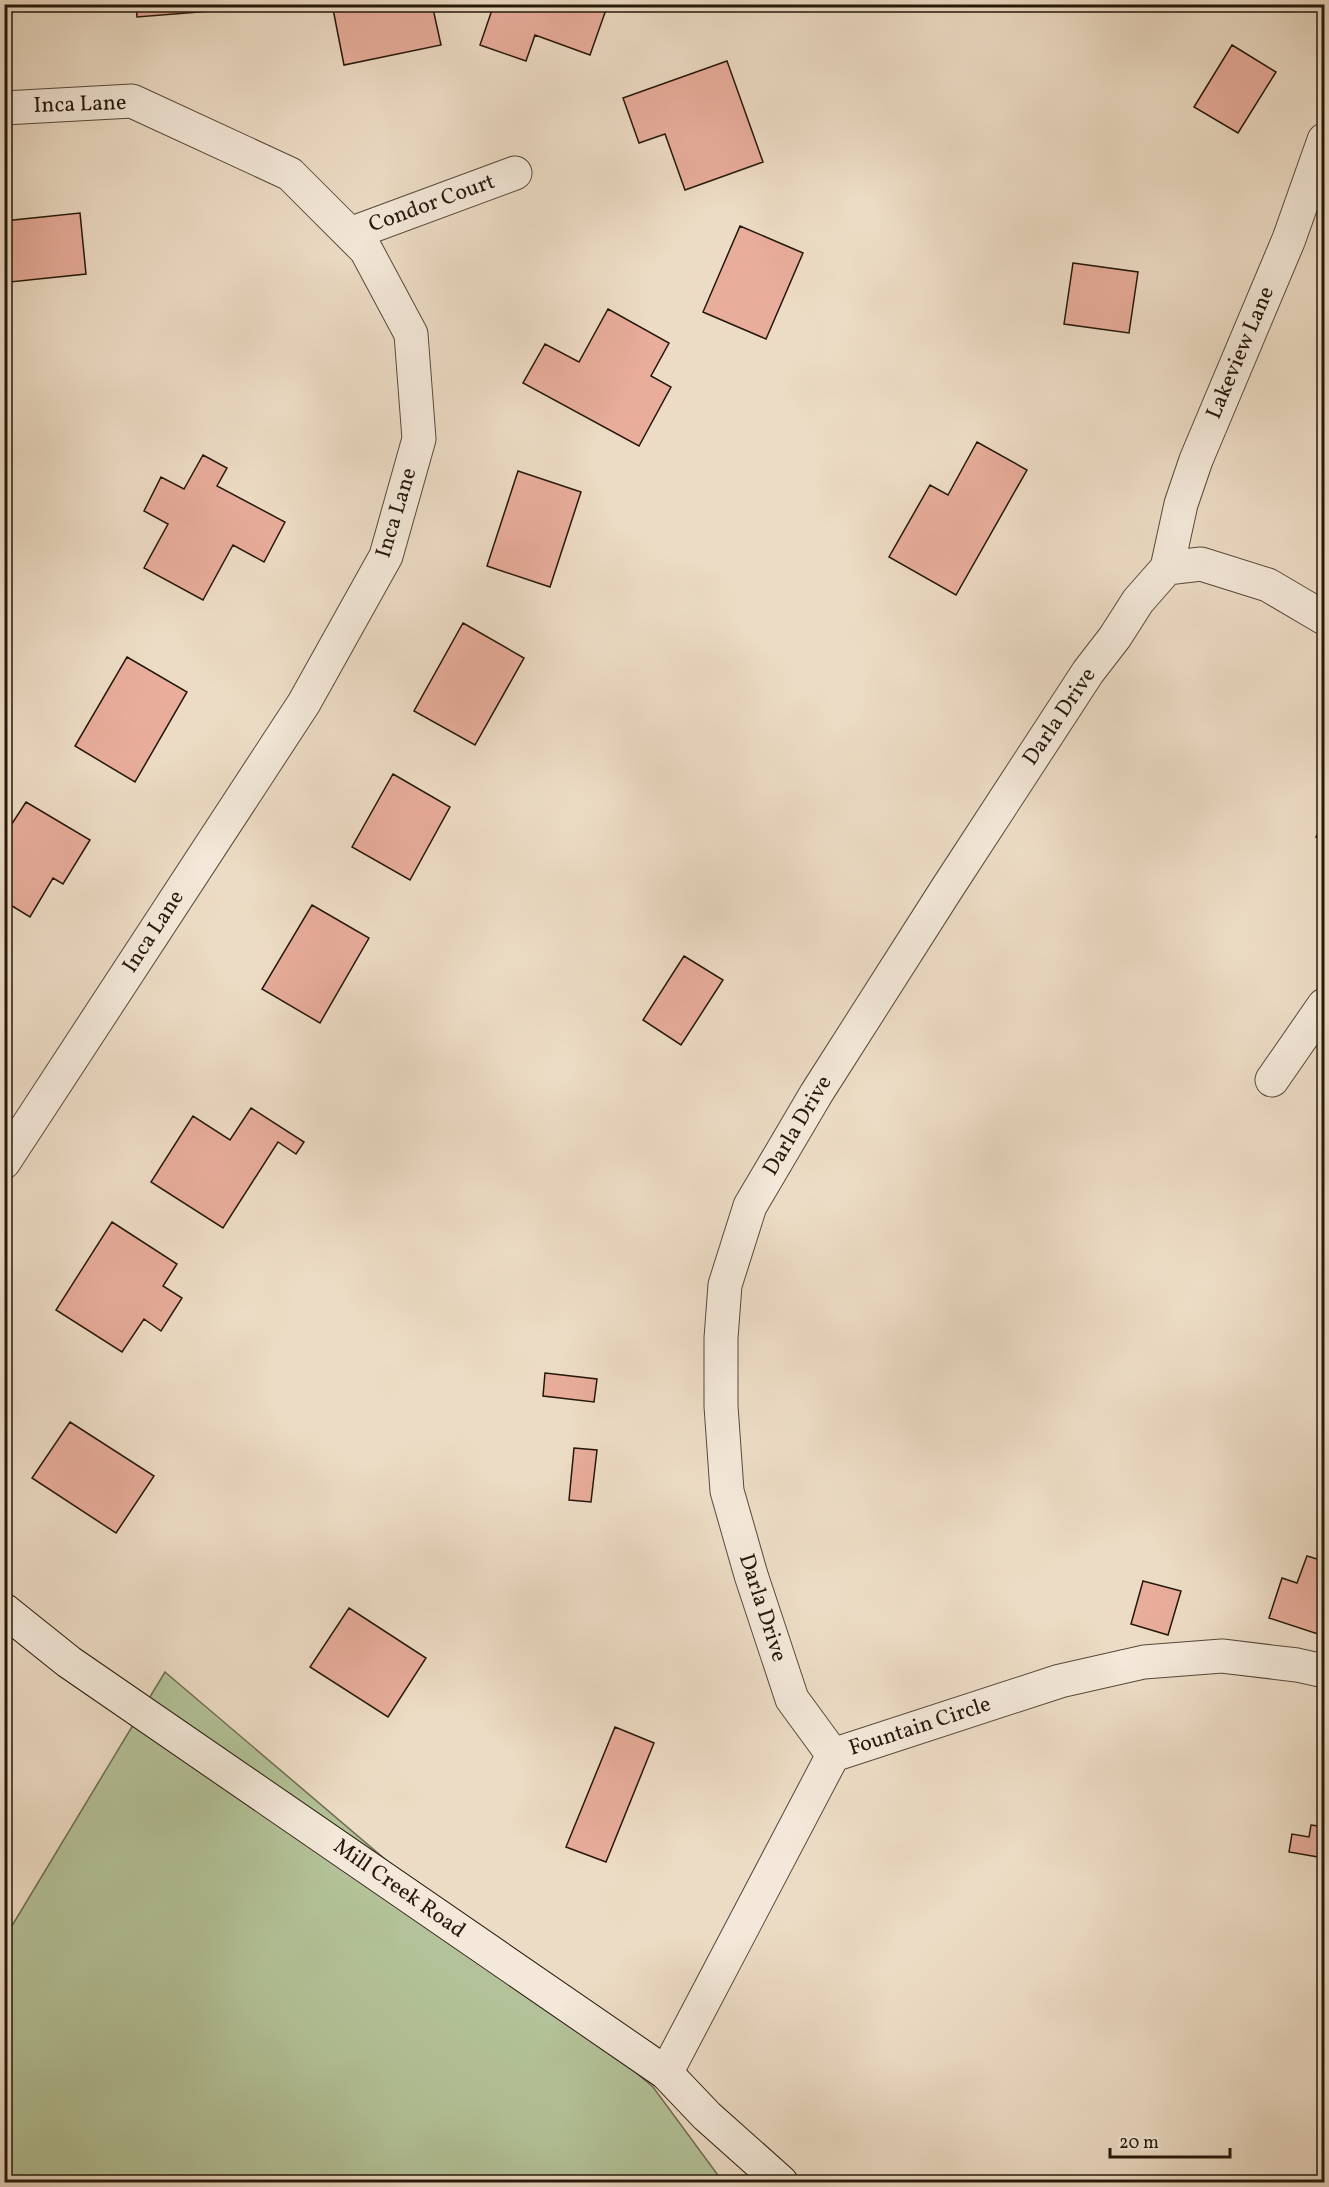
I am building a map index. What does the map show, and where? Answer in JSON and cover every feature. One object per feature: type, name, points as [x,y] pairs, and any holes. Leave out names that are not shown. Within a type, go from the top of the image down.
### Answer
[{"type":"street","name":"Inca Lane","points":[[4,108],[132,101],[290,174],[366,250],[411,334],[419,439],[386,556],[304,703],[4,1162]]},
{"type":"street","name":"Lakeview Lane","points":[[1167,568],[1181,504],[1196,460],[1289,239],[1324,140]]},
{"type":"street","name":"Condor Court","points":[[350,234],[514,173]]},
{"type":"street","points":[[1167,568],[1201,564],[1268,585],[1324,618]]},
{"type":"street","name":"Darla Drive","points":[[833,1755],[792,1699],[751,1575],[727,1491],[721,1406],[725,1285],[750,1206],[816,1094],[1089,672],[1138,601],[1167,568]]},
{"type":"street","points":[[1272,1080],[1324,1005]]},
{"type":"street","name":"Mill Creek Road","points":[[4,1610],[69,1662],[666,2073],[707,2116],[781,2182]]},
{"type":"street","name":"Fountain Circle","points":[[666,2073],[833,1755],[1060,1681],[1144,1662],[1222,1656],[1298,1665],[1324,1671]]},
{"type":"green space","points":[[165,1672],[653,2087],[723,2182],[5,2182],[4,1939]]},
{"type":"building","points":[[136,4],[236,4],[236,9],[137,17]]},
{"type":"building","points":[[332,4],[432,4],[441,45],[344,65]]},
{"type":"building","points":[[494,4],[608,4],[590,55],[535,35],[526,61],[480,45]]},
{"type":"building","points":[[1232,45],[1276,72],[1238,133],[1194,107]]},
{"type":"building","points":[[727,61],[763,162],[685,190],[665,134],[639,143],[623,98]]},
{"type":"building","points":[[80,213],[86,274],[10,282],[4,221]]},
{"type":"building","points":[[740,226],[803,253],[766,339],[703,312]]},
{"type":"building","points":[[1073,263],[1138,272],[1129,333],[1064,324]]},
{"type":"building","points":[[608,309],[669,343],[651,376],[671,387],[639,446],[523,383],[545,344],[579,362]]},
{"type":"building","points":[[977,442],[1027,470],[956,595],[889,557],[930,485],[948,495]]},
{"type":"building","points":[[203,455],[227,468],[217,486],[285,522],[264,562],[233,545],[203,600],[144,568],[168,524],[144,511],[161,477],[184,489]]},
{"type":"building","points":[[518,471],[581,492],[550,587],[487,566]]},
{"type":"building","points":[[463,623],[524,658],[475,745],[414,711]]},
{"type":"building","points":[[127,657],[187,692],[135,782],[75,746]]},
{"type":"building","points":[[393,774],[450,807],[410,880],[352,847]]},
{"type":"building","points":[[26,802],[90,840],[63,884],[53,878],[30,917],[4,901],[4,836]]},
{"type":"building","points":[[1324,823],[1324,842],[1316,837]]},
{"type":"building","points":[[312,905],[369,938],[320,1023],[262,989]]},
{"type":"building","points":[[684,956],[723,980],[681,1045],[643,1020]]},
{"type":"building","points":[[251,1108],[304,1142],[296,1154],[278,1142],[223,1228],[151,1182],[193,1116],[230,1140]]},
{"type":"building","points":[[112,1222],[177,1264],[163,1286],[182,1298],[161,1331],[144,1319],[122,1352],[56,1310]]},
{"type":"building","points":[[545,1373],[597,1379],[594,1402],[543,1396]]},
{"type":"building","points":[[70,1422],[154,1476],[116,1533],[32,1478]]},
{"type":"building","points":[[574,1448],[597,1450],[591,1502],[569,1500]]},
{"type":"building","points":[[1307,1556],[1324,1561],[1324,1636],[1269,1618],[1282,1578],[1297,1583]]},
{"type":"building","points":[[1143,1581],[1181,1591],[1168,1635],[1131,1624]]},
{"type":"building","points":[[349,1608],[426,1658],[388,1717],[310,1667]]},
{"type":"building","points":[[615,1727],[654,1743],[606,1862],[566,1847]]},
{"type":"building","points":[[1311,1825],[1324,1827],[1324,1858],[1289,1852],[1292,1834],[1309,1837]]}]
